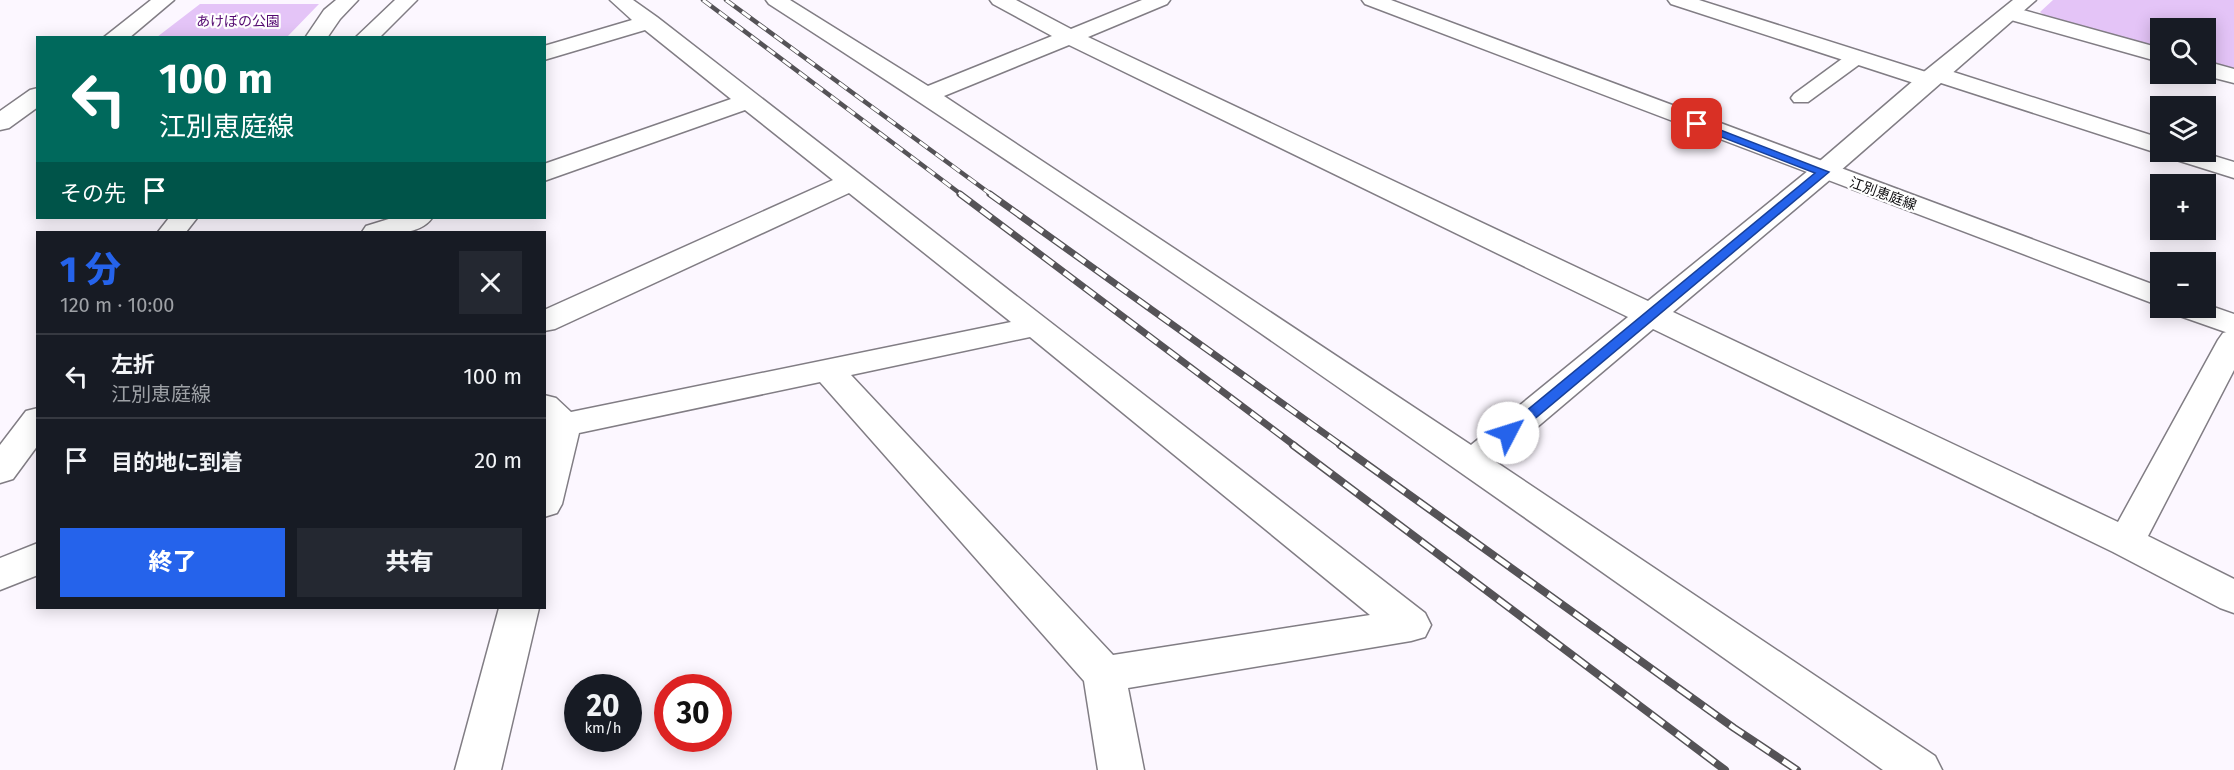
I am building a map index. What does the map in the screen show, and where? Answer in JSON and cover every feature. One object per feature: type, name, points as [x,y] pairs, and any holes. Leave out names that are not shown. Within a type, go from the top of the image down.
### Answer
[{"type":"street","points":[[117,36],[164,0]]},
{"type":"street","points":[[317,36],[332,15],[348,0]]},
{"type":"street","points":[[368,36],[407,0]]},
{"type":"street","points":[[620,0],[1036,326],[1411,625],[1104,674]]},
{"type":"street","points":[[776,0],[926,94],[1472,463],[1919,770]]},
{"type":"street","points":[[1000,0],[1070,36],[2127,542],[2234,597]]},
{"type":"street","points":[[926,94],[1160,0]]},
{"type":"street","name":"江別恵庭線","points":[[1372,0],[1823,172],[2150,293]]},
{"type":"street","points":[[1678,0],[1857,57],[1932,77],[2150,143]]},
{"type":"street","points":[[1472,463],[2019,6],[2150,52]]},
{"type":"street","points":[[546,52],[649,22]]},
{"type":"street","points":[[2216,71],[2234,76]]},
{"type":"street","points":[[0,123],[36,96]]},
{"type":"street","points":[[546,172],[748,101]]},
{"type":"street","points":[[2208,162],[2234,170]]},
{"type":"street","points":[[546,321],[850,182]]},
{"type":"street","points":[[173,231],[182,219]]},
{"type":"street","points":[[379,231],[415,219]]},
{"type":"street","points":[[2215,318],[2234,325]]},
{"type":"street","points":[[546,486],[554,416],[827,369],[1036,326]]},
{"type":"street","points":[[2127,542],[2234,340]]},
{"type":"street","points":[[827,369],[1104,674],[1120,770]]},
{"type":"street","points":[[0,470],[36,422]]},
{"type":"street","points":[[0,575],[36,559]]},
{"type":"street","points":[[478,770],[519,609]]},
{"type":"lane","points":[[1801,98],[1857,57]]},
{"type":"green space","points":[[2053,0],[2234,0],[2234,69],[2216,64],[2216,18],[2150,18],[2150,46],[2048,18],[2040,12]]},
{"type":"green space","name":"あけぼの公園","points":[[200,4],[319,4],[288,36],[158,36]]},
{"type":"railway","points":[[703,0],[962,195]]},
{"type":"railway","points":[[726,0],[992,195]]},
{"type":"railway","points":[[960,194],[1295,446]]},
{"type":"railway","points":[[990,194],[1342,446]]},
{"type":"railway","points":[[1293,445],[1725,770]]},
{"type":"railway","points":[[1340,445],[1734,728],[1797,770]]},
{"type":"route","points":[[1508,433],[1823,172],[1697,124]]}]
